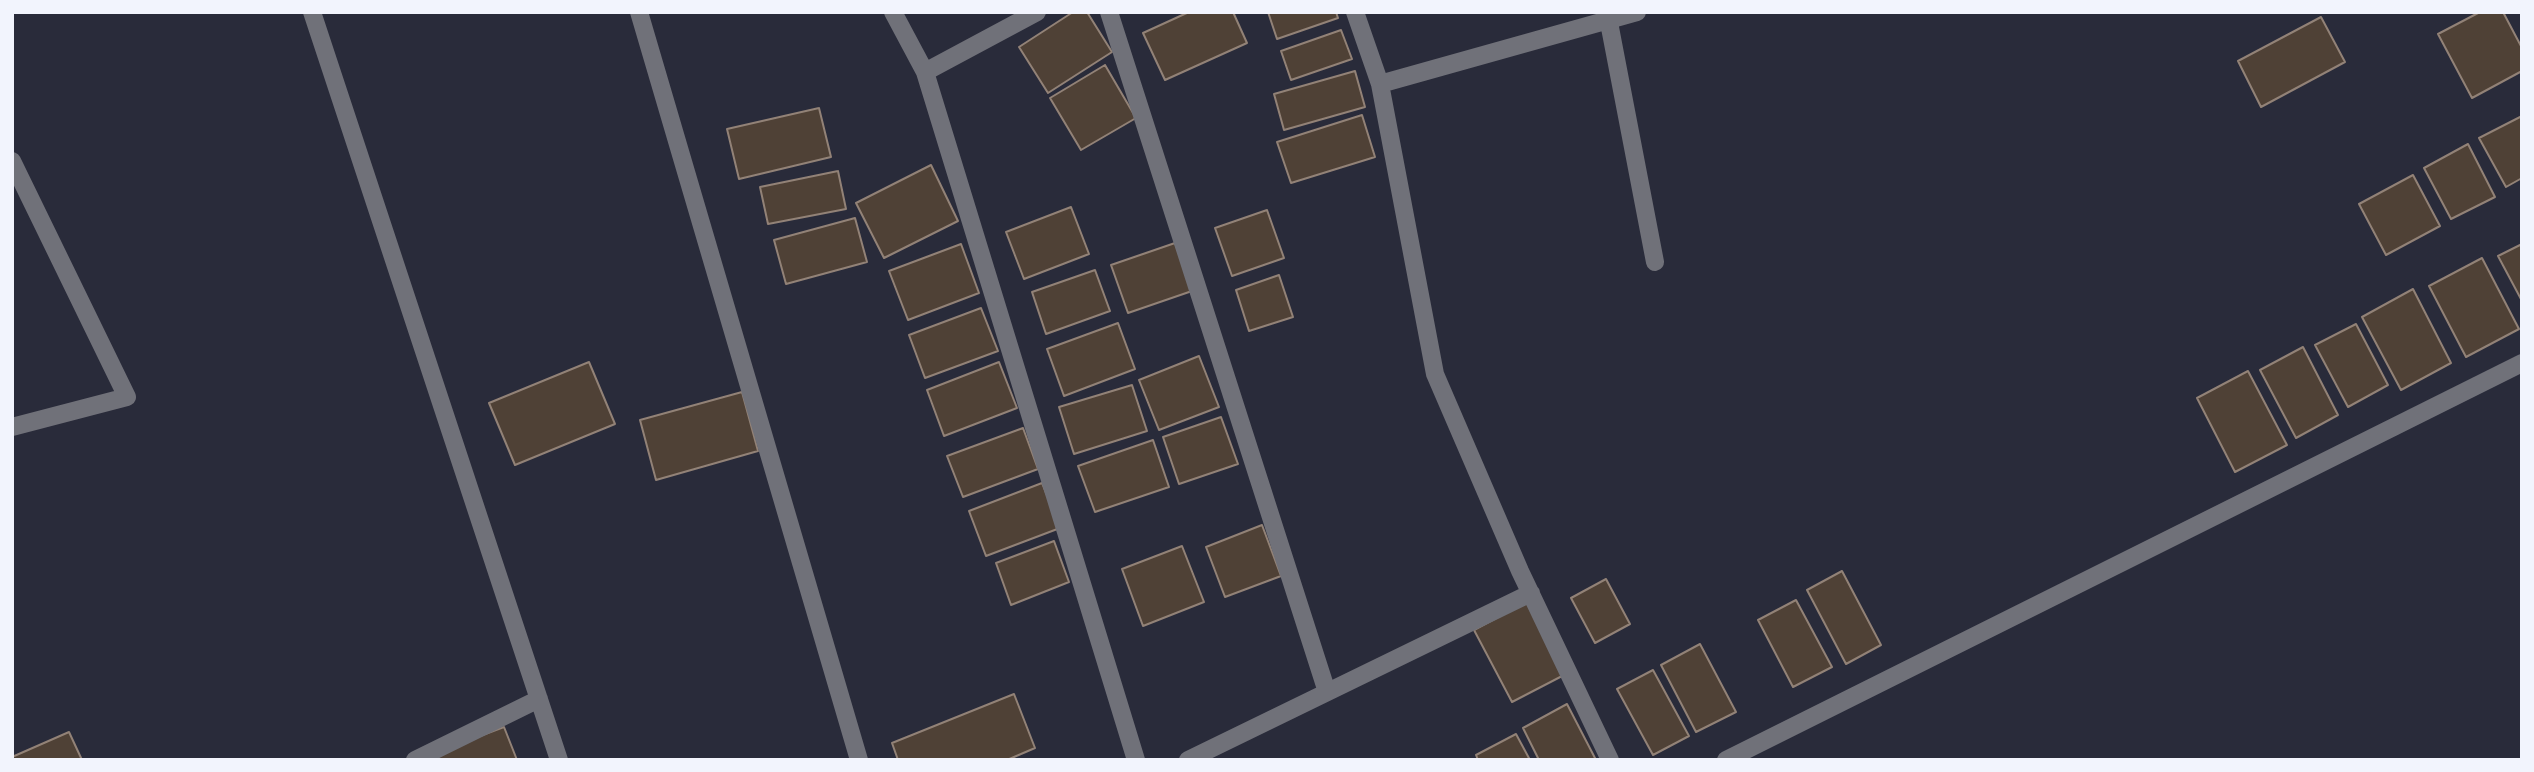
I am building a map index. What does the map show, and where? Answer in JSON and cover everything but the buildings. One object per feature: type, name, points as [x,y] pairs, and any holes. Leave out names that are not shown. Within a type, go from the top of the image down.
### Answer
[{"type":"street","points":[[312,12],[559,760]]},
{"type":"street","points":[[639,12],[859,760]]},
{"type":"street","points":[[893,12],[925,72],[1136,760]]},
{"type":"street","points":[[925,72],[1037,12]]},
{"type":"street","points":[[1109,12],[1327,692]]},
{"type":"street","points":[[1355,12],[1380,84],[1435,374],[1531,593],[1611,760]]},
{"type":"street","points":[[1380,84],[1607,16],[1637,12]]},
{"type":"street","points":[[1607,16],[1655,262]]},
{"type":"street","points":[[12,161],[127,397],[12,427]]},
{"type":"street","points":[[1726,760],[2522,363]]},
{"type":"street","points":[[1188,760],[1531,593]]},
{"type":"street","points":[[415,760],[539,699]]}]
